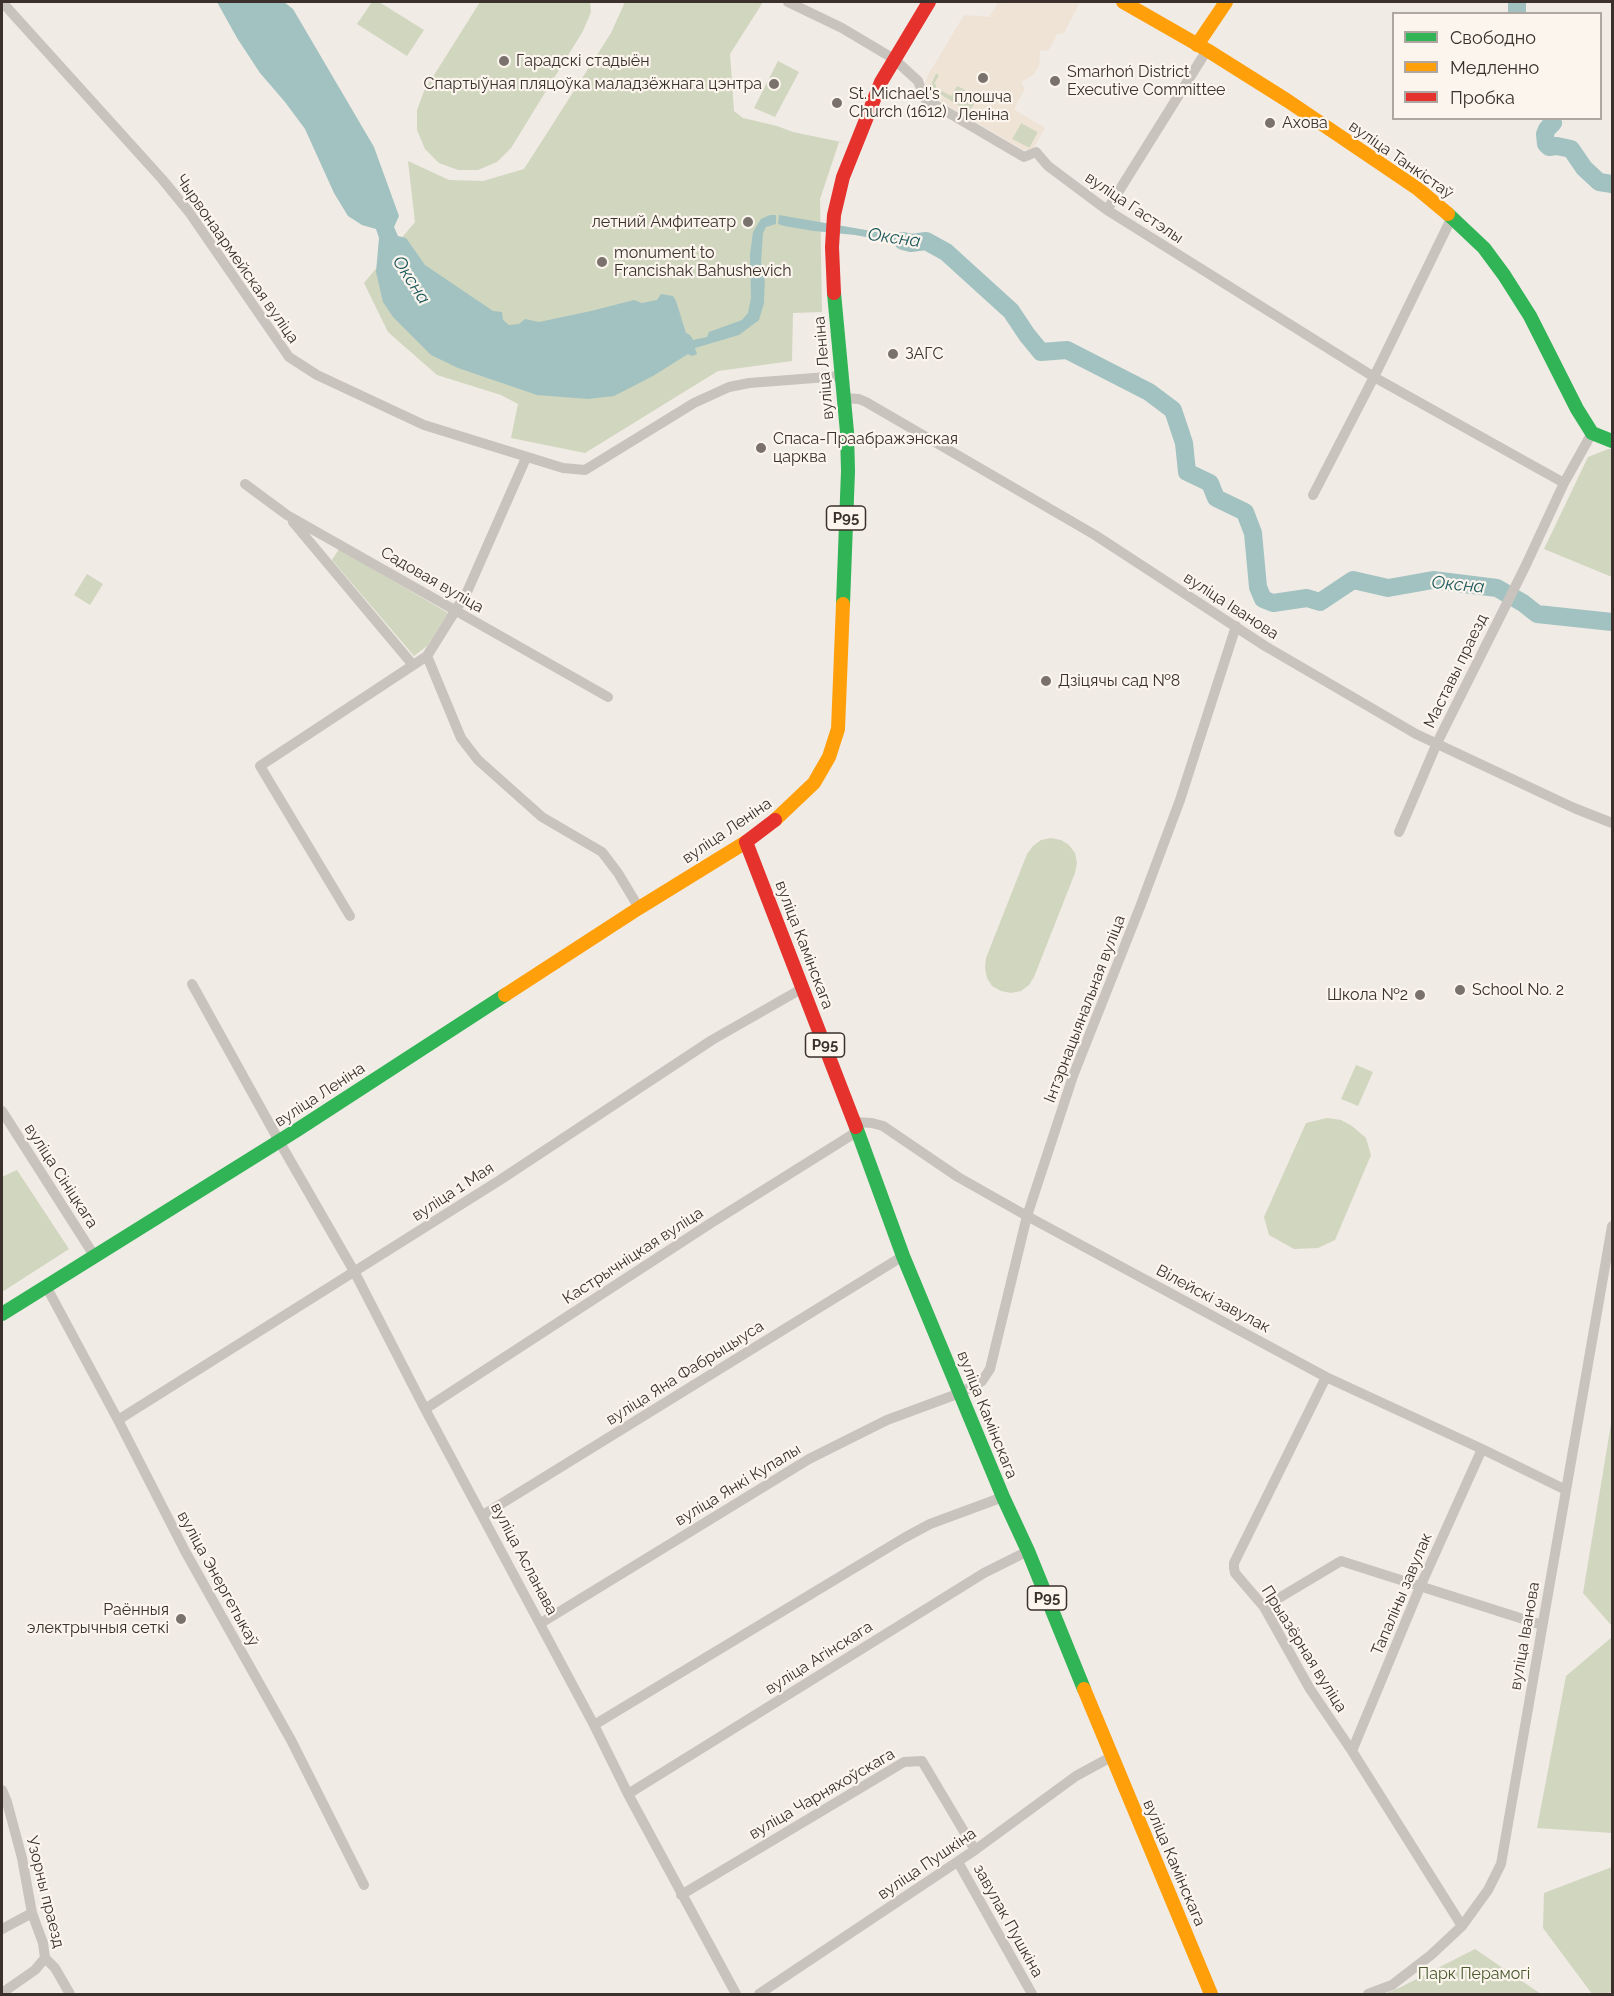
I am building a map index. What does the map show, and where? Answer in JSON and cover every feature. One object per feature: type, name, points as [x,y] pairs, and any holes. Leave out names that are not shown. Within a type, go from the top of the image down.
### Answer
[{"type":"main road","name":"вуліца Леніна","points":[[2,1314],[279,1141],[639,908],[746,842],[775,820],[814,783],[829,757],[838,729],[848,471],[844,398],[834,295],[832,248],[834,215],[843,177],[881,82],[929,2]]},
{"type":"main road","name":"вуліца Танкістаў","points":[[1123,2],[1287,101],[1418,189],[1452,217],[1484,248],[1509,283],[1530,316],[1577,409],[1592,433]]},
{"type":"main road","points":[[1202,48],[1226,2]]},
{"type":"main road","points":[[1592,433],[1612,441]]},
{"type":"main road","name":"вуліца Камінскага","points":[[746,842],[903,1256],[1003,1497],[1028,1551],[1211,1995]]},
{"type":"street","name":"Чырвонаармейская вуліца","points":[[2,2],[189,212],[289,357],[317,375],[424,425],[526,458],[563,468],[585,470],[694,403],[729,387],[749,383],[841,376]]},
{"type":"street","points":[[788,2],[842,27],[894,59]]},
{"type":"street","points":[[1107,210],[1202,48]]},
{"type":"street","name":"вуліца Гастэлы","points":[[894,59],[918,81],[925,99],[1024,157],[1036,152],[1048,166],[1107,210],[1374,377],[1564,483]]},
{"type":"street","points":[[1313,495],[1452,217]]},
{"type":"street","name":"вуліца Іванова","points":[[844,398],[866,402],[1095,535],[1236,626],[1376,712],[1416,734],[1574,808],[1612,823]]},
{"type":"street","name":"Маставы праезд","points":[[1399,832],[1437,743],[1564,483],[1592,433]]},
{"type":"street","points":[[350,916],[260,766],[427,656],[467,592],[526,458]]},
{"type":"street","name":"Садовая вуліца","points":[[245,484],[287,515],[608,697]]},
{"type":"street","points":[[287,515],[413,665]]},
{"type":"street","name":"Інтэрнацыянальная вуліца","points":[[960,1392],[982,1381],[990,1369],[1027,1216],[1074,1076],[1180,800],[1236,626]]},
{"type":"street","points":[[427,656],[461,738],[477,760],[542,818],[602,852],[639,908]]},
{"type":"street","name":"вуліца Асланава","points":[[192,984],[355,1273],[425,1409],[541,1623],[681,1895],[736,1995]]},
{"type":"street","name":"вуліца 1 Мая","points":[[118,1420],[355,1273],[712,1040],[803,988]]},
{"type":"street","name":"вуліца Сініцкага","points":[[2,1111],[95,1257]]},
{"type":"street","name":"Вілейскі завулак","points":[[856,1127],[872,1123],[883,1126],[958,1177],[1326,1377],[1566,1490]]},
{"type":"street","name":"Кастрычніцкая вуліца","points":[[425,1409],[856,1127]]},
{"type":"street","name":"вуліца Іванова","points":[[1368,1995],[1392,1985],[1431,1955],[1462,1926],[1488,1890],[1501,1864],[1612,1226]]},
{"type":"street","name":"вуліца Яна Фабрыцыуса","points":[[483,1515],[903,1256]]},
{"type":"street","name":"вуліца Энергетыкаў","points":[[46,1286],[185,1551],[291,1740],[364,1885]]},
{"type":"street","name":"Прыазёрная вуліца","points":[[1326,1377],[1234,1563],[1235,1573],[1264,1607],[1310,1689],[1352,1751],[1462,1926]]},
{"type":"street","name":"вуліца Янкі Купалы","points":[[541,1623],[809,1459],[887,1420],[960,1392]]},
{"type":"street","name":"Тапаліны завулак","points":[[1352,1751],[1420,1587],[1482,1449]]},
{"type":"street","points":[[594,1725],[904,1538],[930,1524],[1003,1497]]},
{"type":"street","name":"вуліца Агінскага","points":[[628,1794],[984,1572],[1028,1551]]},
{"type":"street","points":[[1264,1607],[1341,1561],[1542,1625]]},
{"type":"street","name":"вуліца Пушкіна","points":[[759,1995],[975,1851],[1076,1776],[1111,1757]]},
{"type":"street","name":"вуліца Чарняхоўскага","points":[[681,1895],[904,1762],[922,1761],[975,1851]]},
{"type":"street","name":"Узорны праезд","points":[[2,1790],[22,1858],[32,1913],[43,1943],[45,1958],[54,1968],[70,1995]]},
{"type":"street","name":"завулак Пушкіна","points":[[958,1862],[1032,1995]]},
{"type":"street","points":[[2,1929],[32,1913]]},
{"type":"street","points":[[2,1993],[35,1970],[45,1958]]},
{"type":"green space","points":[[372,2],[379,2],[424,30],[407,56],[357,24]]},
{"type":"green space","name":"Гарадскі стадыён","points":[[480,2],[590,2],[591,12],[583,31],[511,148],[497,162],[478,170],[458,170],[439,163],[425,149],[417,130],[417,110],[424,91]]},
{"type":"green space","points":[[625,2],[763,2],[730,54],[734,111],[743,118],[793,132],[846,143],[839,142],[820,199],[822,312],[793,313],[792,361],[718,371],[585,453],[511,438],[518,404],[501,395],[437,375],[388,332],[364,283],[415,222],[408,161],[449,180],[483,181],[524,169],[611,33]]},
{"type":"green space","points":[[778,61],[799,72],[775,117],[754,108]]},
{"type":"green space","points":[[936,73],[939,75],[936,88],[957,85],[972,94],[975,103],[969,112],[933,90],[931,84]]},
{"type":"green space","points":[[1021,123],[1038,132],[1029,149],[1012,139]]},
{"type":"green space","points":[[1612,449],[1612,577],[1544,549],[1588,457]]},
{"type":"green space","points":[[339,549],[448,613],[427,646],[414,656],[332,560]]},
{"type":"green space","points":[[87,574],[103,584],[90,605],[74,595]]},
{"type":"green space","points":[[1051,838],[1069,845],[1075,853],[1077,863],[1075,873],[1029,985],[1021,991],[1011,993],[1001,991],[992,986],[987,978],[986,958],[1027,854],[1041,840]]},
{"type":"green space","points":[[1356,1065],[1373,1072],[1358,1106],[1341,1099]]},
{"type":"green space","points":[[1327,1118],[1341,1120],[1352,1126],[1366,1138],[1371,1155],[1335,1240],[1318,1248],[1294,1249],[1269,1235],[1264,1217],[1306,1123]]},
{"type":"green space","points":[[17,1170],[69,1249],[2,1292],[2,1177]]},
{"type":"green space","points":[[1612,1418],[1612,1626],[1583,1593]]},
{"type":"green space","points":[[1612,1637],[1612,1833],[1537,1828],[1566,1676]]},
{"type":"green space","points":[[1612,1867],[1612,1991],[1607,1994],[1592,1994],[1543,1928],[1544,1893]]},
{"type":"green space","name":"Парк Перамогі","points":[[1475,1949],[1541,1994],[1384,1994],[1399,1988]]},
{"type":"shaded area","name":"плошча Леніна","points":[[1003,2],[1080,2],[1064,33],[1057,34],[1049,50],[1040,51],[1039,66],[1033,75],[1021,82],[1025,89],[1015,110],[1045,128],[1033,149],[1023,150],[934,97],[929,93],[925,84],[928,75],[964,15],[989,17],[998,3]],"holes":[[[936,73],[939,75],[934,84],[937,85],[936,88],[951,96],[957,86],[972,93],[971,98],[975,103],[969,112],[933,90],[931,82]],[[1021,123],[1038,132],[1030,148],[1012,139]]]},
{"type":"water","points":[[217,2],[284,2],[293,9],[374,147],[399,216],[394,227],[398,236],[406,238],[425,265],[493,311],[502,312],[503,320],[509,325],[519,324],[525,319],[539,322],[634,300],[642,303],[657,300],[661,294],[673,296],[686,333],[693,340],[707,337],[709,332],[742,320],[748,313],[751,298],[750,255],[753,232],[761,219],[776,215],[776,224],[766,227],[763,233],[761,263],[765,273],[764,303],[759,320],[739,335],[695,348],[697,354],[692,356],[688,354],[653,376],[614,396],[588,399],[537,395],[458,368],[431,355],[393,317],[383,302],[376,272],[379,238],[376,229],[362,225],[348,216],[334,193],[305,129],[260,73]]},
{"type":"water","points":[[779,215],[895,235],[908,240],[926,241],[915,246],[855,235],[784,226],[778,224]]},
{"type":"waterway","points":[[1517,2],[1517,12]]},
{"type":"waterway","points":[[1552,120],[1553,123],[1545,134],[1546,144],[1549,147],[1571,149],[1584,168],[1599,182],[1612,184]]},
{"type":"waterway","name":"Оксна","points":[[903,241],[911,243],[926,241],[946,252],[1011,311],[1041,352],[1067,350],[1149,392],[1173,410],[1184,443],[1187,472],[1210,483],[1216,498],[1245,512],[1253,533],[1258,587],[1263,599],[1273,603],[1307,598],[1320,602],[1353,580],[1388,588],[1433,580],[1497,588],[1537,614],[1612,622]]},
{"type":"traffic: fast","points":[[1448,214],[1484,248],[1504,275],[1530,316],[1577,409],[1592,433],[1612,441]]},
{"type":"traffic: fast","points":[[834,293],[847,432],[848,471],[843,604]]},
{"type":"traffic: fast","points":[[2,1314],[297,1130],[505,995]]},
{"type":"traffic: fast","points":[[856,1127],[903,1256],[1084,1689]]},
{"type":"traffic: slow","points":[[1123,2],[1207,50],[1288,101],[1418,189],[1448,214]]},
{"type":"traffic: slow","points":[[1197,45],[1226,2]]},
{"type":"traffic: slow","points":[[775,820],[814,783],[829,757],[838,729],[843,604]]},
{"type":"traffic: slow","points":[[505,995],[746,842]]},
{"type":"traffic: slow","points":[[1084,1689],[1211,1994]]},
{"type":"traffic: jam","points":[[834,293],[832,247],[834,215],[843,177],[881,82],[929,2]]},
{"type":"traffic: jam","points":[[775,820],[746,842],[856,1127]]},
{"type":"place","name":"Гарадскі стадыён","points":[[504,61]]},
{"type":"place","name":"плошча Леніна","points":[[983,78]]},
{"type":"place","name":"Smarhoń District Executive Committee","points":[[1055,81]]},
{"type":"place","name":"Спартыўная пляцоўка маладзёжнага цэнтра","points":[[774,84]]},
{"type":"place","name":"St. Michael's Church (1612)","points":[[837,103]]},
{"type":"place","name":"Ахова","points":[[1270,123]]},
{"type":"place","name":"летний Амфитеатр","points":[[748,222]]},
{"type":"place","name":"monument to Francishak Bahushevich","points":[[602,262]]},
{"type":"place","name":"ЗАГС","points":[[893,354]]},
{"type":"place","name":"Спаса-Праабражэнская царква","points":[[761,448]]},
{"type":"place","name":"Дзіцячы сад №8","points":[[1046,681]]},
{"type":"place","name":"School No. 2","points":[[1460,990]]},
{"type":"place","name":"Школа №2","points":[[1420,995]]},
{"type":"place","name":"Раённыя электрычныя сеткі","points":[[181,1619]]}]
